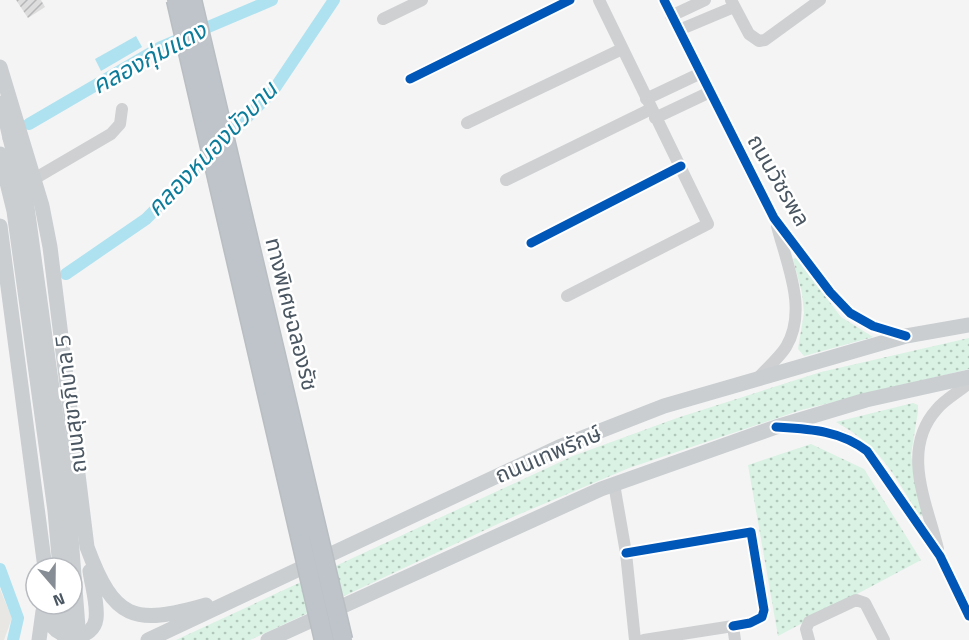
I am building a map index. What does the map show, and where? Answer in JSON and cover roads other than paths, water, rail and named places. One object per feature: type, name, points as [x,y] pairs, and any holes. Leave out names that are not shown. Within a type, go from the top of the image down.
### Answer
[{"type":"highway","name":"ทางพิเศษฉลองรัช","points":[[176,0],[324,640]]},
{"type":"highway","name":"ทางพิเศษฉลองรัช","points":[[192,0],[343,640]]},
{"type":"main road","name":"ถนนสุขาภิบาล 5","points":[[0,67],[42,206],[56,289],[87,547],[99,579],[108,595],[118,606],[138,615],[159,617],[248,594]]},
{"type":"main road","name":"ถนนสุขาภิบาล 5","points":[[0,94],[29,219],[69,511],[79,640]]},
{"type":"main road","name":"ถนนสุขาภิบาล 5","points":[[0,154],[14,211],[59,556]]},
{"type":"main road","name":"ถนนสุขาภิบาล 5","points":[[0,226],[43,556]]},
{"type":"main road","name":"ถนนเทพรักษ์","points":[[148,640],[559,447],[664,406],[906,336],[969,325]]},
{"type":"main road","points":[[268,640],[614,484],[776,427],[866,400],[969,377]]},
{"type":"main road","points":[[50,616],[52,626],[62,636],[76,639],[84,636],[94,626],[96,612],[87,547]]},
{"type":"main road","points":[[39,640],[42,616]]},
{"type":"main road","points":[[64,616],[65,640]]},
{"type":"street","points":[[383,19],[422,0]]},
{"type":"street","points":[[410,79],[570,0]]},
{"type":"street","points":[[567,296],[706,225],[707,220],[599,0]]},
{"type":"street","name":"ถนนวัชรพล","points":[[664,0],[774,218],[830,292],[850,313],[873,327],[906,336]]},
{"type":"street","points":[[671,16],[705,0]]},
{"type":"street","points":[[679,30],[732,4],[749,34],[759,41],[765,40],[820,0]]},
{"type":"street","points":[[467,123],[622,49]]},
{"type":"street","points":[[506,180],[651,109],[701,73]]},
{"type":"street","points":[[651,109],[710,92]]},
{"type":"street","points":[[34,180],[111,134],[120,124],[122,109]]},
{"type":"street","points":[[531,243],[681,166]]},
{"type":"street","name":"ถนนวัชรพล","points":[[758,378],[785,349],[794,331],[796,296],[774,218]]},
{"type":"street","points":[[940,556],[918,472],[916,447],[924,428],[937,409],[969,383]]},
{"type":"street","points":[[776,427],[829,431],[854,441],[867,451],[940,556],[969,616]]},
{"type":"street","points":[[614,484],[626,553],[635,640]]},
{"type":"street","points":[[626,553],[751,532],[764,610],[762,617],[733,626],[644,640]]},
{"type":"street","points":[[809,640],[806,629],[809,622],[856,600],[865,603],[884,640]]},
{"type":"street","points":[[733,626],[735,640]]},
{"type":"water","points":[[136,36],[142,47],[101,71],[95,59]]},
{"type":"waterway","name":"คลองกุ่มแดง","points":[[29,124],[161,47],[272,0]]},
{"type":"waterway","name":"คลองหนองบัวบาน","points":[[66,274],[146,219],[273,91],[334,0]]},
{"type":"waterway","name":"คลองหนองบัวบาน","points":[[0,569],[18,618],[13,640]]}]
